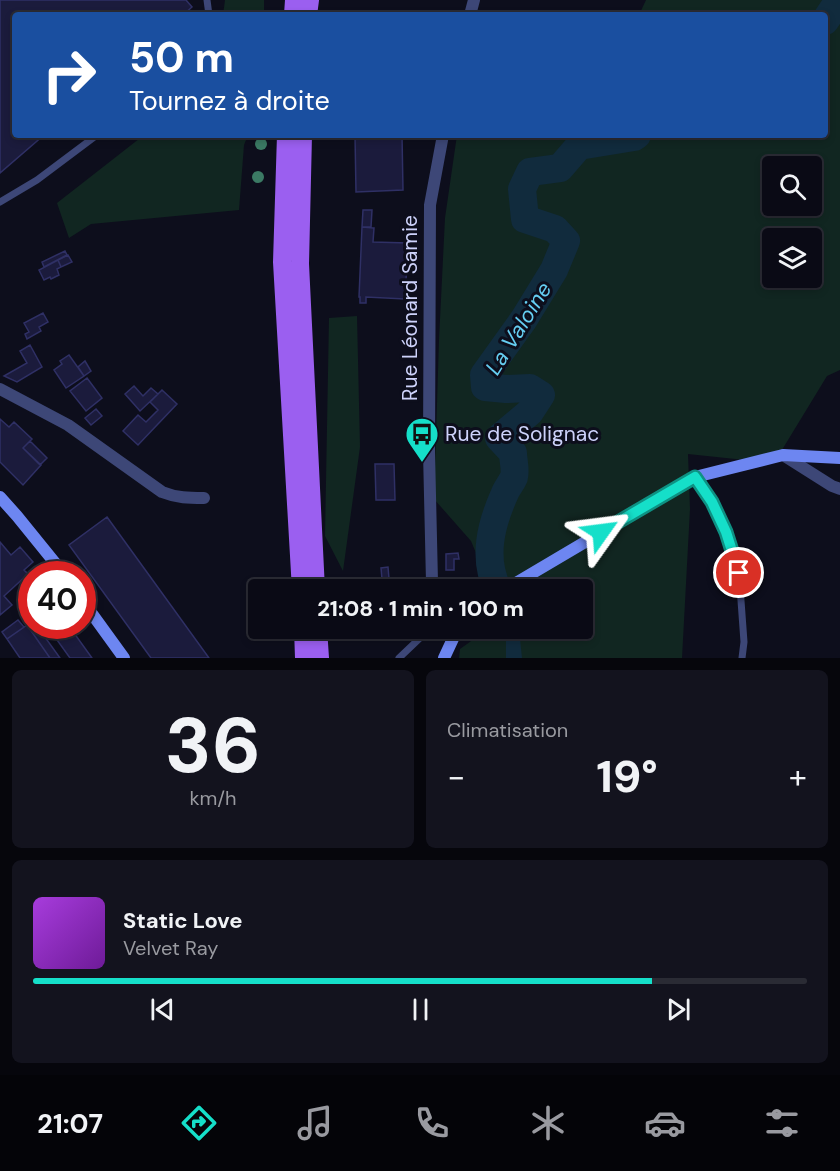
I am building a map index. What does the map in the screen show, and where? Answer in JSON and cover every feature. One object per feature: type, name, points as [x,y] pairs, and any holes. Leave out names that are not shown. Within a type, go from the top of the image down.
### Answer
[{"type":"main road","points":[[286,138],[282,262],[300,579]]},
{"type":"main road","points":[[303,138],[300,264],[315,579]]},
{"type":"main road","points":[[303,639],[304,658]]},
{"type":"main road","points":[[319,639],[320,658]]},
{"type":"street","name":"Rue Léonard Samie","points":[[432,579],[429,463],[430,205],[442,138]]},
{"type":"street","points":[[0,389],[68,425],[162,492],[188,499],[204,498]]},
{"type":"street","points":[[783,455],[840,489]]},
{"type":"street","points":[[522,579],[695,477],[783,455],[840,458]]},
{"type":"street","points":[[0,497],[53,561]]},
{"type":"street","points":[[96,619],[124,658]]},
{"type":"street","points":[[444,658],[453,639]]},
{"type":"lane","points":[[0,202],[37,180],[93,138]]},
{"type":"lane","points":[[695,477],[712,502],[726,532],[739,573],[744,642],[742,658]]},
{"type":"lane","points":[[399,658],[420,639]]},
{"type":"green space","points":[[225,0],[264,0],[264,12],[223,12]]},
{"type":"green space","points":[[646,0],[840,0],[840,370],[827,376],[774,463],[688,454],[690,509],[682,658],[459,658],[460,649],[474,639],[593,639],[593,579],[487,579],[471,541],[434,499],[445,218],[457,138],[828,138],[828,12],[640,12]]},
{"type":"green space","points":[[140,138],[247,138],[244,145],[239,210],[91,224],[69,238],[57,203]]},
{"type":"green space","points":[[357,316],[360,447],[343,571],[325,536],[329,318]]},
{"type":"water","points":[[506,639],[520,639],[522,658],[506,658]]},
{"type":"building","points":[[0,0],[186,0],[192,7],[186,12],[12,12],[12,138],[41,138],[0,173]]},
{"type":"building","points":[[355,138],[402,138],[403,190],[356,192]]},
{"type":"building","points":[[363,210],[372,210],[371,227],[362,227]]},
{"type":"building","points":[[362,227],[374,228],[373,242],[408,243],[405,299],[366,297],[366,303],[360,303]]},
{"type":"building","points":[[65,251],[67,255],[44,267],[42,262]]},
{"type":"building","points":[[68,255],[72,262],[61,267],[58,260]]},
{"type":"building","points":[[58,260],[61,267],[57,269],[59,275],[44,280],[39,270]]},
{"type":"building","points":[[43,313],[48,322],[39,327],[41,331],[27,339],[25,334],[29,332],[24,323]]},
{"type":"building","points":[[30,345],[42,367],[17,382],[4,376],[27,363],[20,351]]},
{"type":"building","points":[[69,355],[84,376],[66,388],[54,370],[62,364],[60,361]]},
{"type":"building","points":[[85,361],[91,371],[84,376],[78,367]]},
{"type":"building","points":[[87,378],[102,398],[86,411],[70,391]]},
{"type":"building","points":[[134,386],[143,396],[151,388],[158,394],[140,411],[125,394]]},
{"type":"building","points":[[162,390],[177,404],[138,445],[123,431],[138,415],[146,422],[158,410],[150,402]]},
{"type":"building","points":[[96,409],[102,416],[91,425],[85,418]]},
{"type":"building","points":[[0,419],[9,427],[14,422],[32,439],[23,448],[41,465],[23,485],[0,462]]},
{"type":"building","points":[[30,441],[47,458],[40,465],[23,448]]},
{"type":"building","points":[[375,464],[394,464],[395,500],[376,500]]},
{"type":"building","points":[[107,517],[209,658],[151,658],[96,582],[96,561],[81,561],[69,545]]},
{"type":"building","points":[[0,542],[11,555],[20,547],[32,561],[18,561],[18,583],[4,596],[12,605],[0,615]]},
{"type":"building","points":[[458,553],[459,559],[454,559],[454,570],[446,570],[446,554]]},
{"type":"building","points":[[388,567],[389,579],[382,579],[381,568]]},
{"type":"building","points":[[18,620],[18,631],[7,639],[2,632]]},
{"type":"building","points":[[18,631],[18,639],[37,639],[50,658],[20,658],[7,639]]},
{"type":"building","points":[[37,639],[46,639],[60,658],[50,658]]},
{"type":"building","points":[[56,639],[78,639],[92,658],[70,658]]},
{"type":"waterway","name":"La Valoine","points":[[828,16],[839,0]]},
{"type":"waterway","name":"La Valoine","points":[[493,579],[489,553],[492,529],[515,471],[513,453],[499,438],[530,412],[541,395],[530,388],[485,387],[484,375],[524,319],[554,270],[566,241],[555,229],[525,219],[522,189],[530,172],[560,168],[579,146],[628,138]]},
{"type":"place","name":"Rue de Solignac","points":[[422,463]]},
{"type":"route","points":[[601,532],[695,477],[712,502],[726,532],[739,573]]}]
